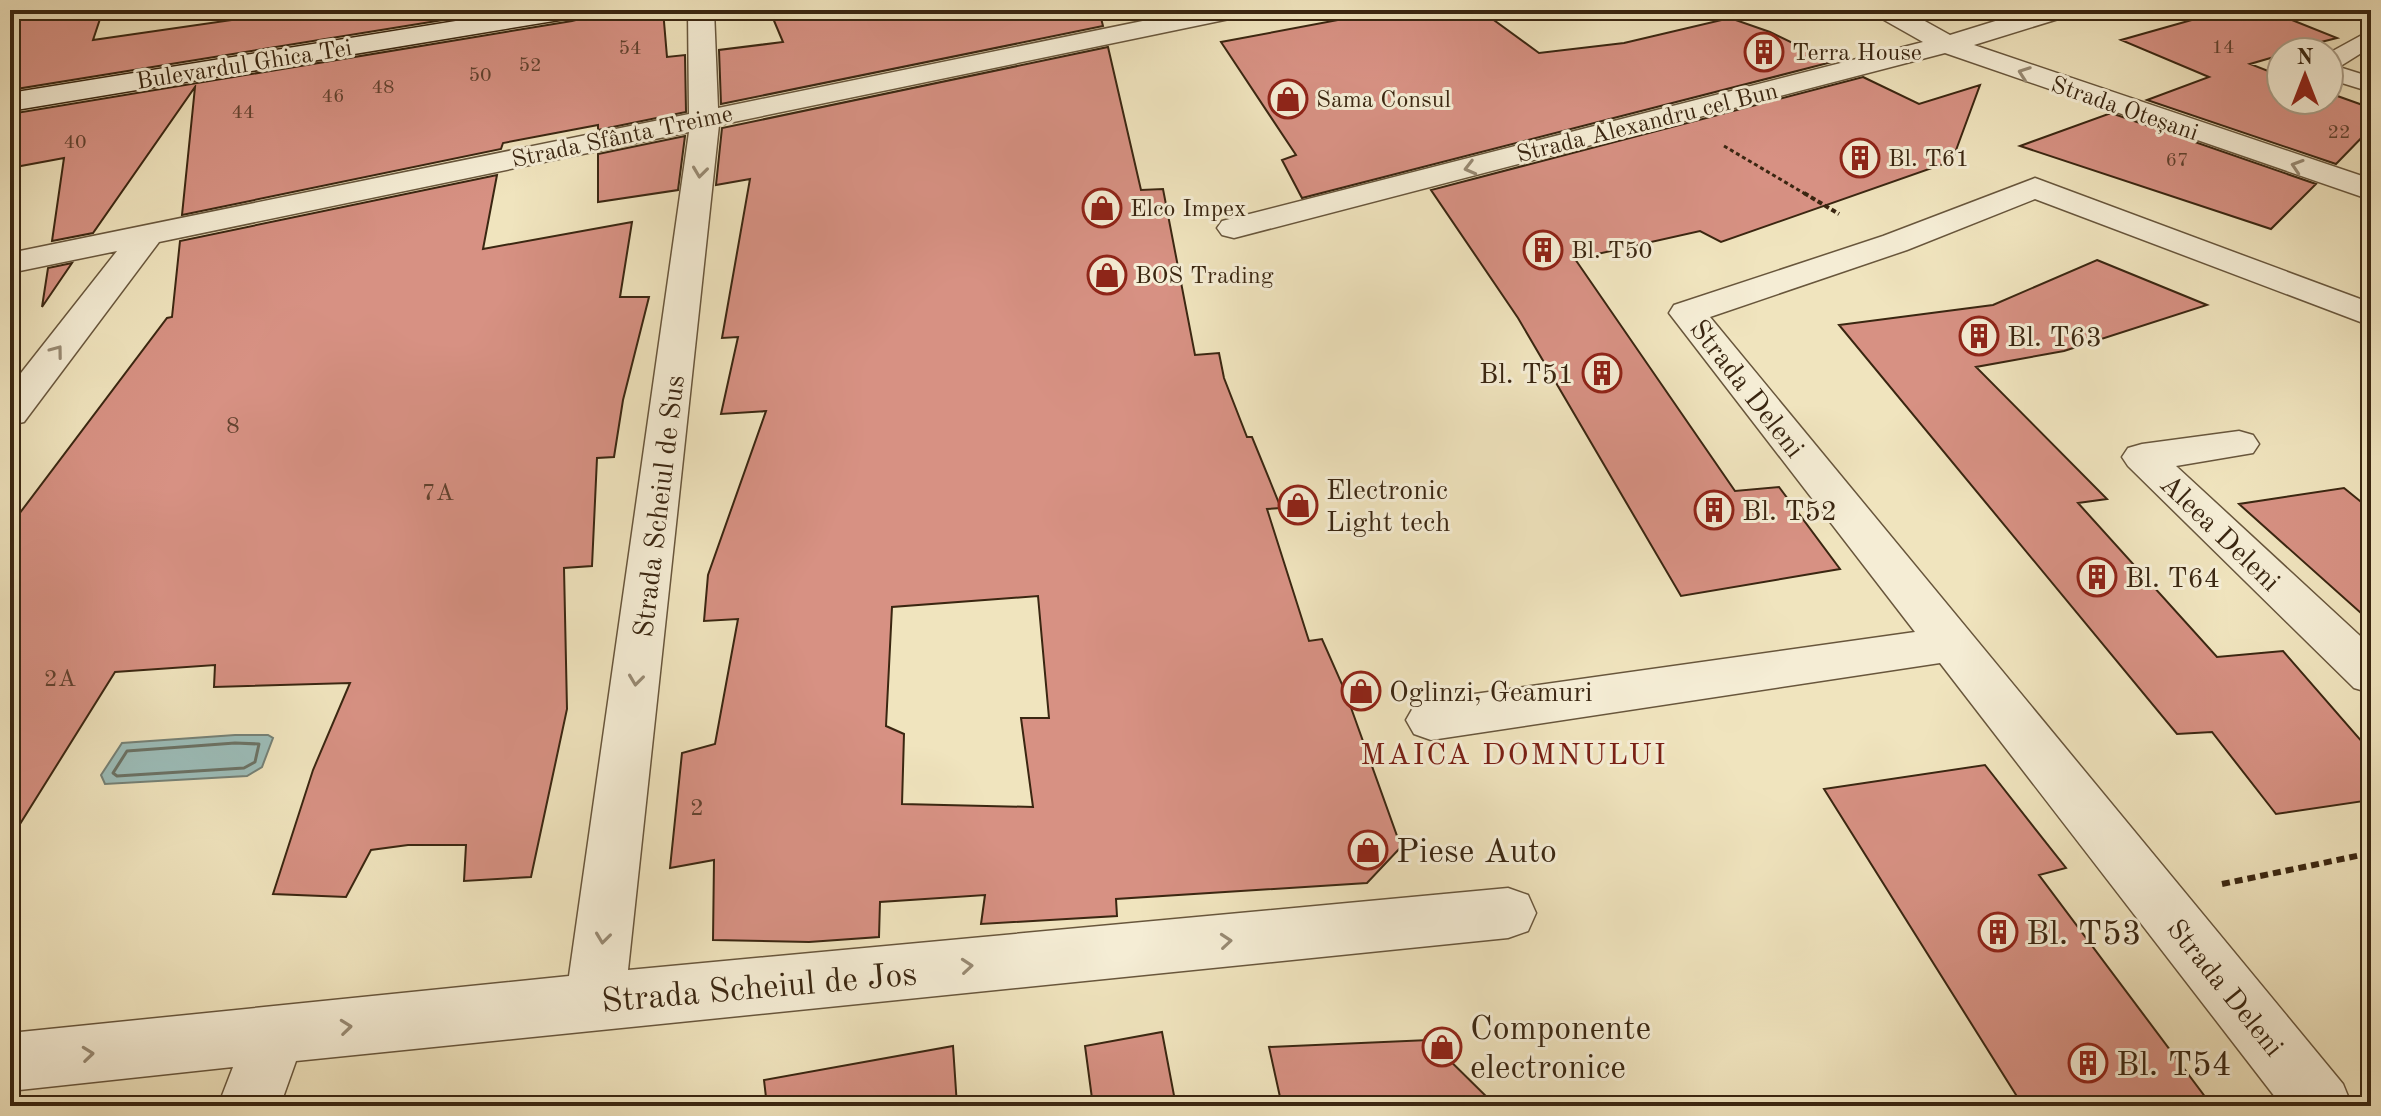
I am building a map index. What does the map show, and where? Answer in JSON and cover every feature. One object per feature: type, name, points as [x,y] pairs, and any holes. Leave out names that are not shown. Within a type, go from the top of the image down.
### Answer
[{"type":"street","name":"Bulevardul Ghica Tei","points":[[10,102],[572,10]]},
{"type":"street","name":"Strada Scheiul de Sus","points":[[595,1001],[706,118],[701,10]]},
{"type":"street","name":"Strada Sfânta Treime","points":[[10,263],[1234,10]]},
{"type":"street","name":"Strada Oteșani","points":[[1886,10],[1947,44],[2371,190]]},
{"type":"street","name":"Strada Alexandru cel Bun","points":[[1234,228],[1675,116],[1947,44],[2059,10]]},
{"type":"street","name":"Strada Deleni","points":[[2321,1106],[1687,313],[1895,243],[2035,188],[2371,315]]},
{"type":"street","points":[[10,413],[148,234]]},
{"type":"street","name":"Aleea Deleni","points":[[2239,444],[2142,457],[2371,675]]},
{"type":"street","points":[[1431,720],[1951,644]]},
{"type":"street","name":"Strada Scheiul de Jos","points":[[10,1062],[595,1001],[1508,913]]},
{"type":"street","points":[[249,1106],[276,1035]]},
{"type":"lane","points":[[2356,10],[2371,16]]},
{"type":"lane","points":[[2345,53],[2371,37]]},
{"type":"lane","points":[[2345,76],[2371,85]]},
{"type":"path","points":[[1675,116],[1811,199],[1895,243]]},
{"type":"path","points":[[2154,898],[2371,853]]},
{"type":"water","points":[[268,735],[273,738],[262,767],[247,776],[105,784],[101,775],[122,743]]},
{"type":"building","points":[[10,10],[103,10],[93,40],[266,15],[266,10],[505,10],[10,90]]},
{"type":"building","points":[[588,10],[663,10],[667,57],[685,55],[686,112],[598,130],[598,125],[503,143],[501,149],[182,215],[195,87],[93,233],[52,241],[64,158],[10,168],[10,114],[572,21],[584,18]]},
{"type":"building","points":[[809,10],[1099,10],[1103,26],[721,104],[719,50],[783,42],[772,16]]},
{"type":"building","points":[[1391,10],[1480,10],[1539,53],[1624,43],[1730,18],[1770,32],[1832,62],[1302,198],[1282,160],[1296,155],[1221,42]]},
{"type":"building","points":[[2227,10],[2267,10],[2332,36],[2265,36],[2265,60],[2250,64],[2265,70],[2265,116],[2345,116],[2345,99],[2371,108],[2371,128],[2336,164],[2147,100],[2209,77],[2121,40]]},
{"type":"building","points":[[1108,47],[1141,190],[1163,189],[1195,355],[1219,353],[1224,378],[1247,437],[1252,437],[1281,508],[1267,509],[1309,641],[1322,639],[1345,691],[1401,847],[1367,883],[1116,899],[1117,916],[981,924],[985,895],[880,902],[879,937],[809,942],[713,940],[714,860],[670,868],[682,753],[715,744],[738,619],[704,621],[708,575],[766,411],[721,414],[738,337],[722,338],[750,179],[716,185],[722,128]],"holes":[[[1038,596],[1049,718],[1021,718],[1033,807],[902,804],[904,734],[886,726],[892,607]]]},
{"type":"building","points":[[1863,77],[1919,104],[1980,85],[1952,161],[1721,242],[1700,231],[1575,259],[1735,491],[1779,487],[1840,569],[1681,596],[1518,318],[1431,190]]},
{"type":"building","points":[[2111,113],[2316,184],[2271,229],[2020,146]]},
{"type":"building","points":[[685,136],[678,190],[598,202],[598,154]]},
{"type":"building","points":[[497,175],[483,249],[632,222],[620,297],[649,297],[623,400],[614,457],[597,458],[592,566],[564,568],[567,709],[531,877],[464,881],[466,845],[408,845],[371,850],[346,897],[273,894],[313,770],[350,683],[214,687],[215,665],[115,672],[10,840],[10,526],[167,318],[172,317],[180,241]]},
{"type":"building","name":"Bl. T64","points":[[2097,260],[2207,305],[2064,351],[1976,367],[2107,499],[2078,503],[2217,657],[2283,651],[2371,752],[2371,800],[2276,814],[2212,732],[2177,734],[1839,325],[1993,305]]},
{"type":"building","points":[[72,263],[42,307],[48,268]]},
{"type":"building","points":[[2344,488],[2371,510],[2371,622],[2239,504]]},
{"type":"building","name":"Bl. T53","points":[[1985,765],[2066,868],[2039,875],[2212,1106],[2023,1106],[1824,789]]},
{"type":"building","points":[[1162,1032],[1176,1106],[1093,1106],[1085,1046]]},
{"type":"building","points":[[1429,1040],[1496,1106],[1282,1106],[1269,1047]]},
{"type":"building","points":[[953,1046],[957,1106],[767,1106],[764,1080]]},
{"type":"place","name":"Terra House","points":[[1764,52]]},
{"type":"place","name":"Sama Consul","points":[[1288,99]]},
{"type":"place","name":"Bl. T61","points":[[1860,158]]},
{"type":"place","name":"Elco Impex","points":[[1102,208]]},
{"type":"place","name":"Bl. T50","points":[[1543,250]]},
{"type":"place","name":"BOS Trading","points":[[1107,275]]},
{"type":"place","name":"Bl. T63","points":[[1979,336]]},
{"type":"place","name":"Bl. T51","points":[[1602,373]]},
{"type":"place","name":"Electronic Light tech","points":[[1298,505]]},
{"type":"place","name":"Bl. T52","points":[[1714,510]]},
{"type":"place","name":"Bl. T64","points":[[2097,577]]},
{"type":"place","name":"Oglinzi, Geamuri","points":[[1361,691]]},
{"type":"place","name":"Piese Auto","points":[[1368,850]]},
{"type":"place","name":"Bl. T53","points":[[1998,932]]},
{"type":"place","name":"Componente electronice","points":[[1442,1047]]},
{"type":"place","name":"Bl. T54","points":[[2088,1063]]},
{"type":"district","name":"MAICA DOMNULUI","points":[[1514,754]]}]
